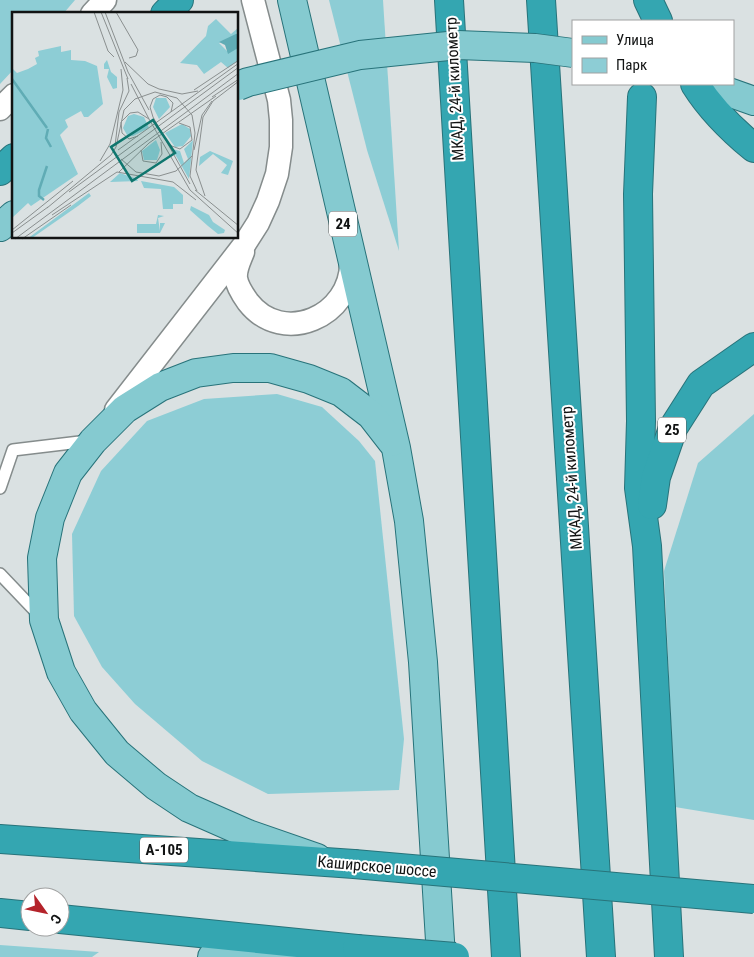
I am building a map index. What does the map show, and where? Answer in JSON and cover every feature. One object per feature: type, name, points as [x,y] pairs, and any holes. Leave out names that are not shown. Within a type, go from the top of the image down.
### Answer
[{"type":"highway","points":[[167,12],[179,0]]},
{"type":"highway","name":"МКАД, 24-й километр","points":[[449,0],[506,957]]},
{"type":"highway","name":"МКАД, 24-й километр","points":[[541,0],[601,957]]},
{"type":"highway","points":[[648,0],[658,20]]},
{"type":"highway","points":[[696,85],[704,98],[740,137],[754,148]]},
{"type":"highway","points":[[642,97],[638,194],[641,421],[639,488],[647,546],[669,957]]},
{"type":"highway","points":[[0,171],[12,160]]},
{"type":"highway","name":"25","points":[[647,546],[656,477],[673,428],[702,384],[754,347]]},
{"type":"highway","name":"Каширское шоссе","points":[[0,839],[327,861],[754,899]]},
{"type":"highway","points":[[0,913],[20,915]]},
{"type":"highway","points":[[70,920],[455,957]]},
{"type":"main road","name":"24","points":[[292,0],[396,448]]},
{"type":"main road","points":[[239,86],[360,54],[458,46],[535,48],[572,53]]},
{"type":"main road","points":[[709,85],[754,101]]},
{"type":"main road","points":[[0,227],[12,217]]},
{"type":"main road","points":[[327,861],[248,834],[189,808],[156,786],[117,753],[83,711],[61,672],[44,620],[42,558],[50,518],[68,474],[93,441],[126,409],[160,387],[196,373],[233,368],[270,368],[309,379],[340,392],[371,415],[396,448],[409,521],[423,662],[441,957]]},
{"type":"main road","points":[[212,957],[310,944]]},
{"type":"street","points":[[94,12],[105,0]]},
{"type":"street","points":[[93,441],[244,245],[258,223],[268,202],[281,146],[281,120],[278,100],[253,0]]},
{"type":"street","points":[[0,110],[12,97]]},
{"type":"street","points":[[249,236],[236,271],[236,279],[251,305],[276,321],[307,322],[321,316],[333,307],[340,299],[349,281],[351,258]]},
{"type":"lane","points":[[0,488],[13,450],[93,441]]},
{"type":"lane","points":[[0,574],[44,620]]},
{"type":"green space","points":[[0,0],[75,0],[65,12],[12,12],[12,71],[0,84]]},
{"type":"green space","points":[[329,0],[383,0],[399,251],[367,150]]},
{"type":"green space","points":[[277,394],[322,407],[359,441],[375,461],[404,739],[399,790],[268,794],[202,761],[135,704],[102,667],[74,616],[72,534],[101,471],[147,421],[204,399]]},
{"type":"green space","points":[[754,414],[754,820],[675,807],[664,571],[698,463]]},
{"type":"green space","points":[[0,945],[99,952],[92,957],[0,957]]}]
